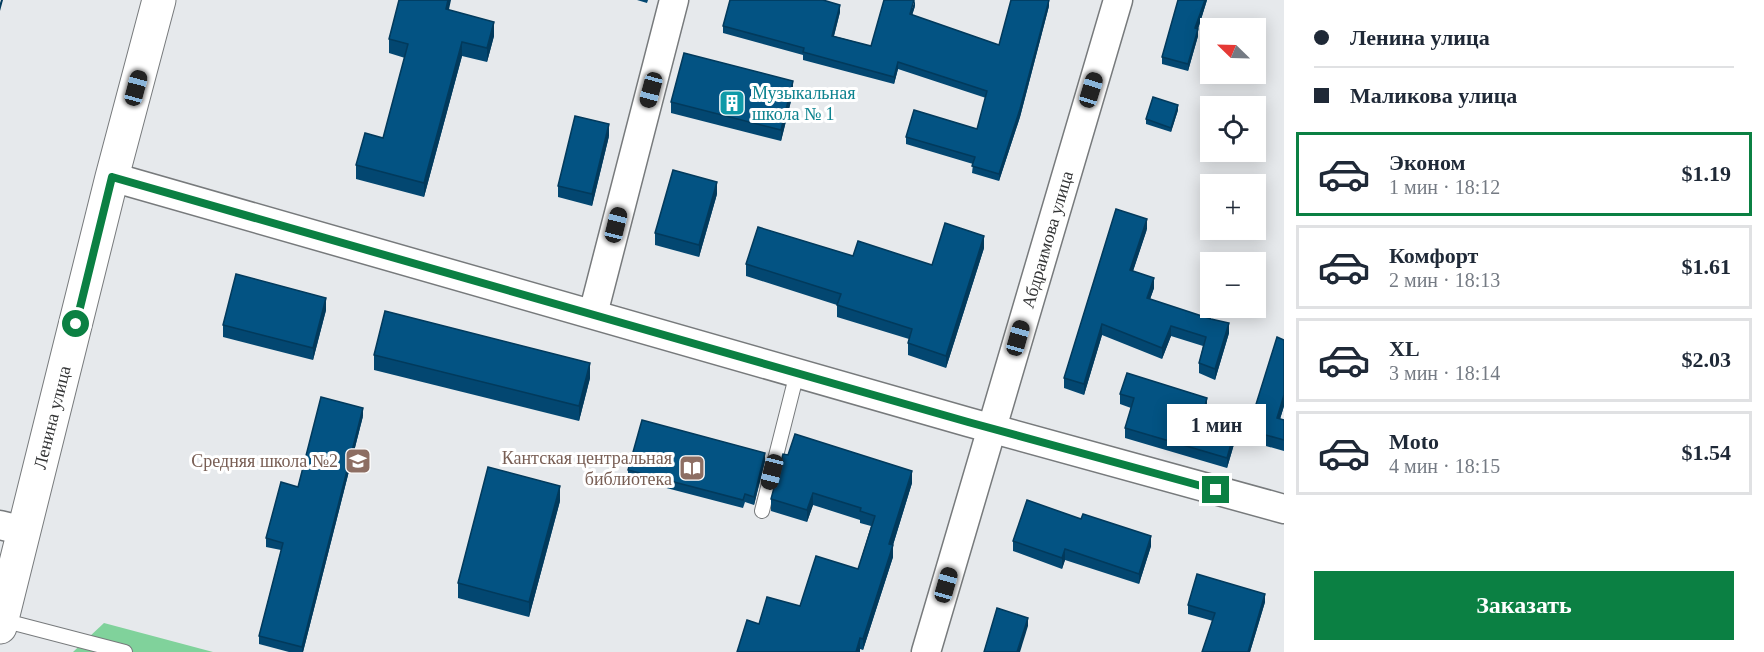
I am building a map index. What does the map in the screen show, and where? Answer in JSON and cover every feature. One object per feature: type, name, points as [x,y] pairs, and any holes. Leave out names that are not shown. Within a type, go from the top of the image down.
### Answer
[{"type":"main road","name":"Ленина улица","points":[[1,624],[12,528],[112,177],[159,0]]},
{"type":"street","points":[[593,314],[674,0]]},
{"type":"street","name":"Абдраимова улица","points":[[927,652],[1118,0]]},
{"type":"street","points":[[112,177],[991,428],[1284,509]]},
{"type":"lane","points":[[762,511],[797,373]]},
{"type":"lane","points":[[1,624],[125,652]]},
{"type":"green space","points":[[104,623],[213,652],[73,652]]},
{"type":"building","points":[[399,0],[448,0],[446,9],[494,22],[487,48],[462,42],[424,183],[356,165],[365,133],[383,138],[408,44],[389,39]]},
{"type":"building","points":[[730,0],[823,0],[840,5],[832,36],[871,46],[884,0],[914,0],[910,14],[999,45],[1011,0],[1049,0],[1020,109],[999,174],[972,166],[975,157],[906,137],[914,110],[977,129],[987,91],[898,62],[894,77],[803,52],[804,48],[723,26]]},
{"type":"building","points":[[1178,0],[1205,0],[1195,28],[1198,29],[1188,64],[1162,57]]},
{"type":"building","name":"Музыкальная школа № 1","points":[[684,53],[793,81],[781,130],[671,102]]},
{"type":"building","points":[[1153,97],[1178,105],[1171,128],[1146,119]]},
{"type":"building","points":[[575,116],[609,124],[592,194],[558,186]]},
{"type":"building","points":[[673,170],[717,182],[699,245],[655,233]]},
{"type":"building","points":[[1116,209],[1147,219],[1130,270],[1154,278],[1147,298],[1200,315],[1200,318],[1229,323],[1215,369],[1199,363],[1206,337],[1171,326],[1162,348],[1102,324],[1084,384],[1064,378]]},
{"type":"building","points":[[945,223],[984,236],[946,356],[908,343],[912,329],[837,305],[841,294],[746,264],[758,227],[853,256],[858,241],[932,265]]},
{"type":"building","points":[[236,274],[326,298],[313,348],[223,325]]},
{"type":"building","points":[[385,311],[590,363],[579,406],[374,355]]},
{"type":"building","points":[[1277,337],[1284,340],[1284,395],[1277,418],[1284,420],[1284,440],[1248,430]]},
{"type":"building","points":[[1127,373],[1207,398],[1203,413],[1237,423],[1227,458],[1125,428],[1134,398],[1120,394]]},
{"type":"building","points":[[321,397],[363,408],[302,647],[259,636],[283,543],[266,538],[281,482],[298,487]]},
{"type":"building","name":"Кантская центральная библиотека","points":[[642,420],[765,453],[754,497],[745,494],[743,500],[628,470]]},
{"type":"building","points":[[795,434],[912,471],[889,544],[893,545],[863,639],[860,638],[856,652],[737,652],[747,620],[759,624],[767,597],[800,606],[816,556],[858,569],[875,516],[860,511],[861,508],[813,493],[807,510],[771,499],[783,454],[788,455]]},
{"type":"building","points":[[488,467],[560,486],[529,602],[458,583]]},
{"type":"building","points":[[1027,500],[1081,519],[1083,514],[1151,536],[1139,574],[1065,549],[1062,558],[1013,541]]},
{"type":"building","points":[[1197,574],[1265,594],[1248,652],[1202,652],[1215,613],[1188,605]]},
{"type":"building","points":[[997,608],[1028,618],[1017,652],[984,652]]},
{"type":"place","name":"Музыкальная школа № 1","points":[[732,103]]},
{"type":"place","name":"Средняя школа №2","points":[[358,461]]},
{"type":"place","name":"Кантская центральная библиотека","points":[[692,468]]},
{"type":"route","points":[[76,324],[112,177],[968,422],[1216,490]]}]
